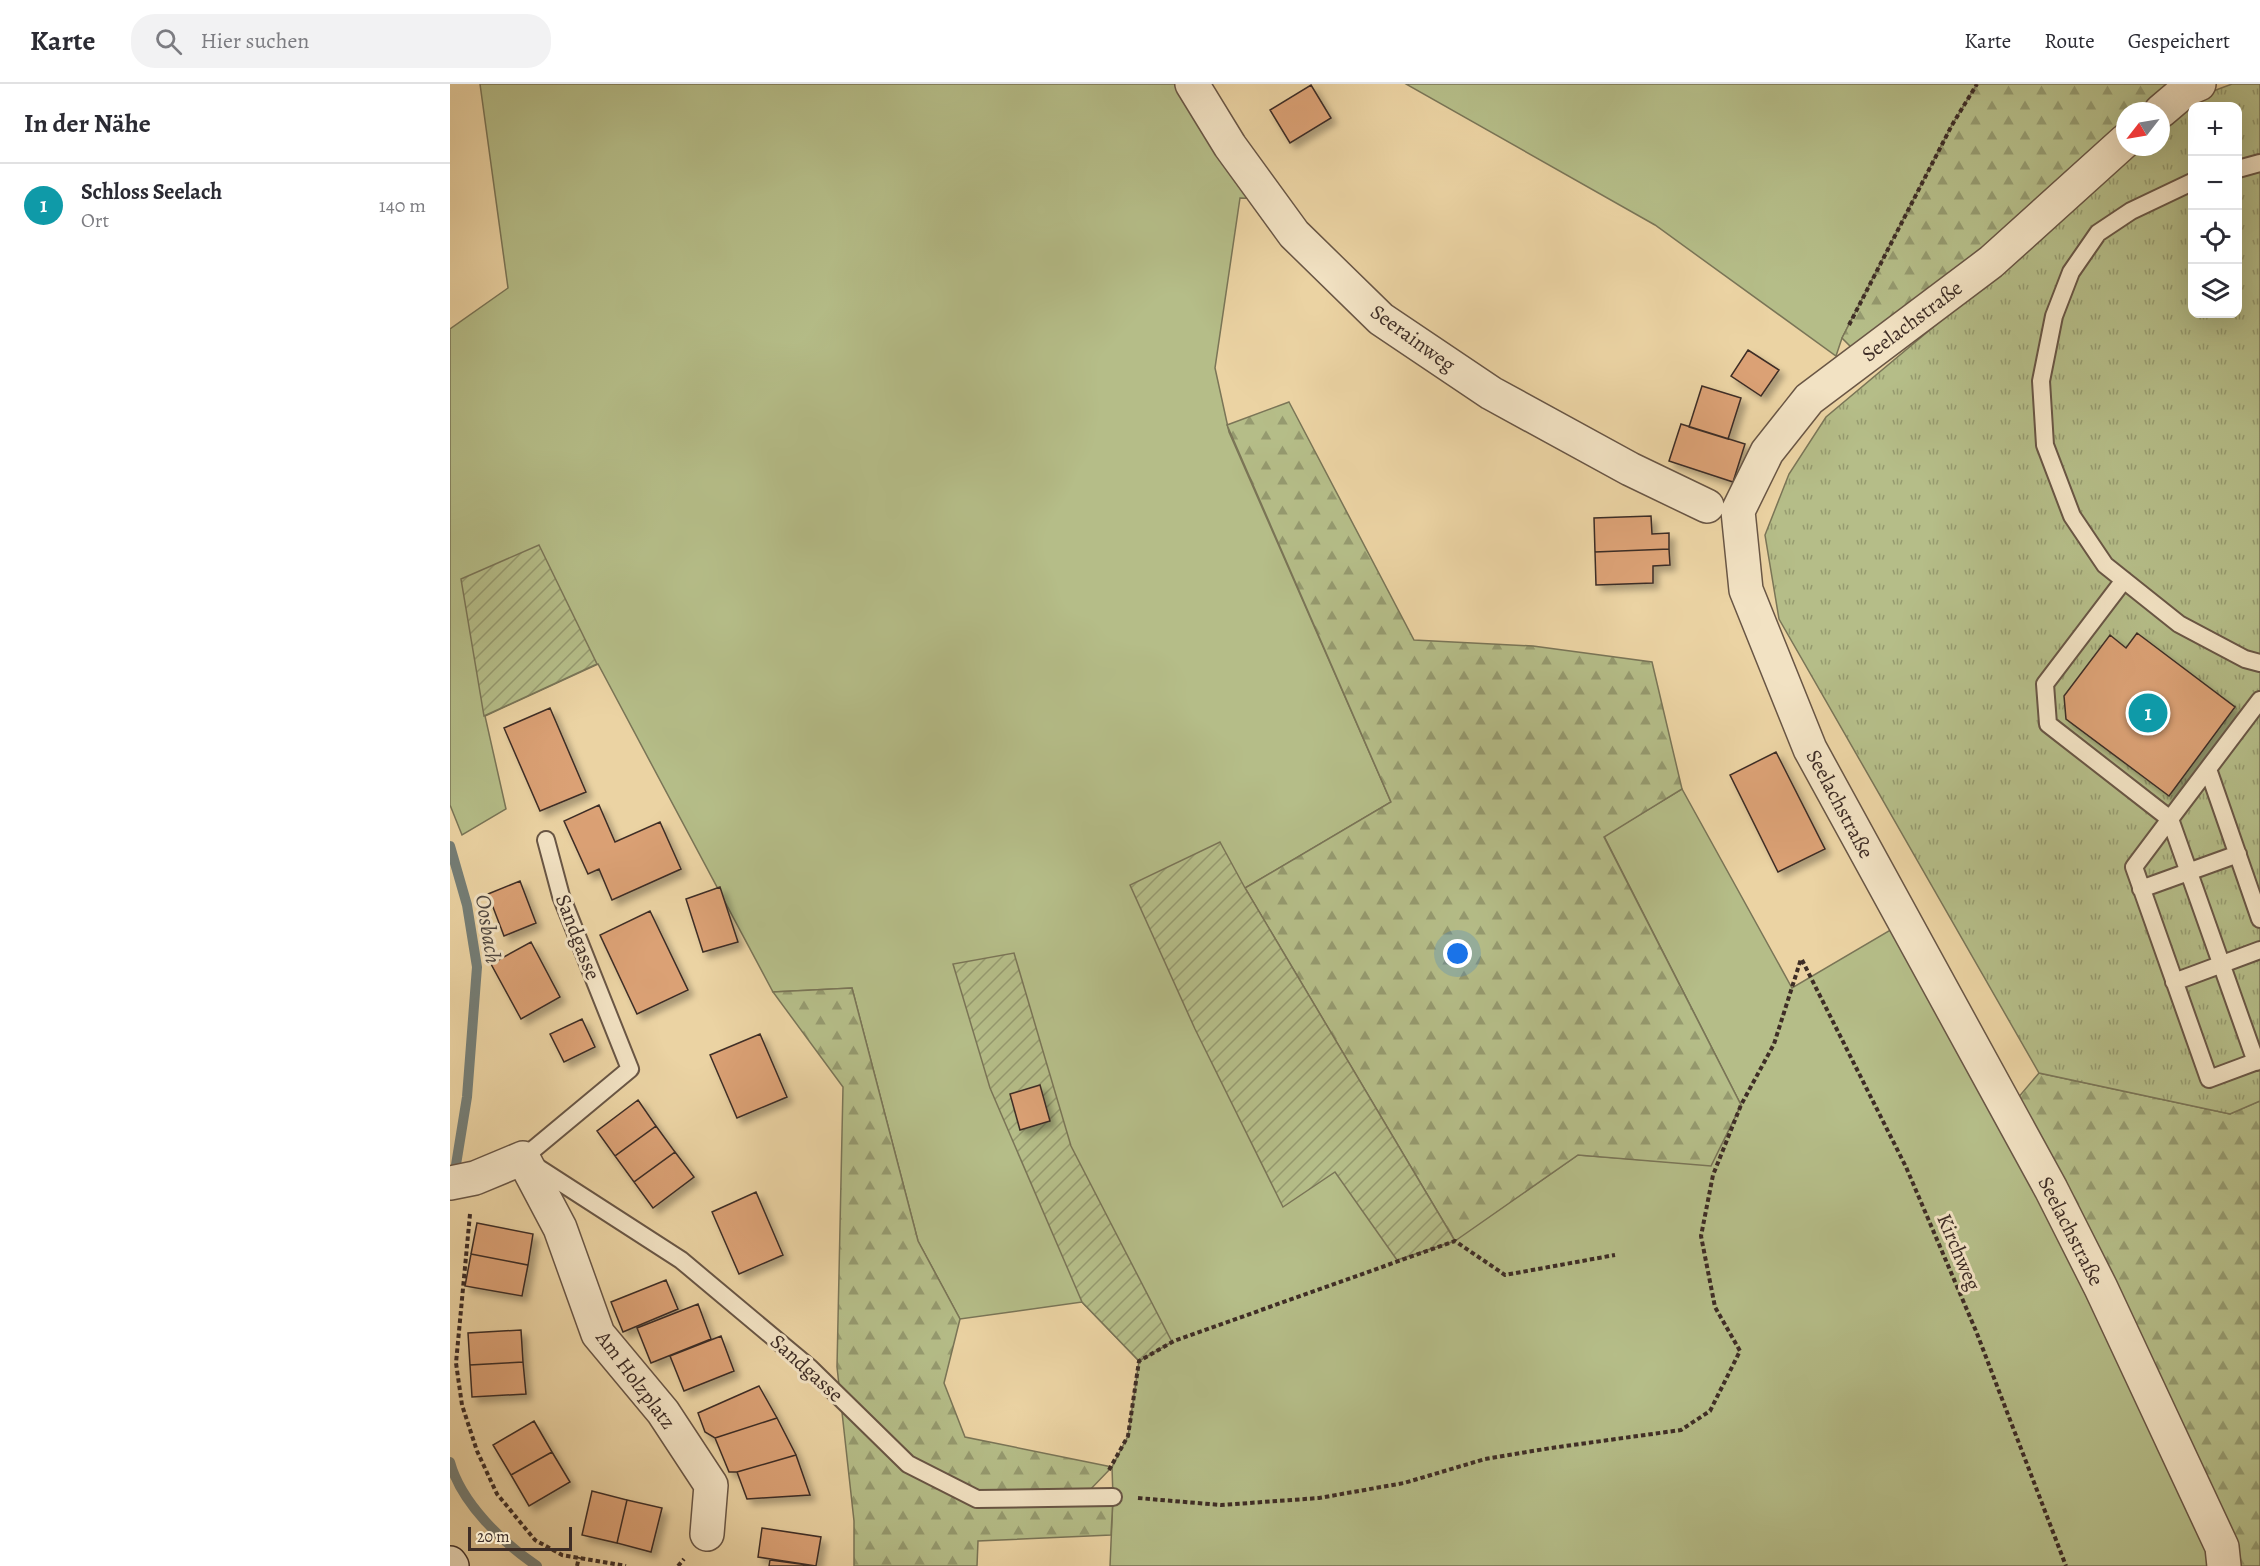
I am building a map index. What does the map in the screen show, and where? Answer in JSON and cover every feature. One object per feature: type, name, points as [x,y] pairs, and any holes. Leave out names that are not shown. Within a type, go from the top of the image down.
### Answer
[{"type":"street","name":"Seerainweg","points":[[1192,84],[1230,146],[1294,234],[1382,319],[1491,393],[1630,469],[1707,506]]},
{"type":"street","points":[[2170,103],[2187,89],[2199,84]]},
{"type":"street","name":"Seelachstraße","points":[[2116,149],[1991,262],[1809,399],[1767,452],[1738,511],[1746,590],[1810,749],[2061,1209],[2101,1288],[2222,1547],[2224,1566]]},
{"type":"street","name":"Sandgasse","points":[[456,1182],[475,1178],[523,1158]]},
{"type":"street","name":"Am Holzplatz","points":[[523,1158],[560,1228],[598,1334],[663,1412],[711,1485],[707,1534]]},
{"type":"lane","points":[[2242,168],[2260,163]]},
{"type":"lane","points":[[2188,184],[2131,211],[2098,233],[2071,272],[2054,316],[2041,381],[2045,445],[2072,516],[2105,565],[2179,624],[2245,659],[2260,663]]},
{"type":"lane","points":[[2124,580],[2045,684],[2048,724],[2170,819],[2258,1061],[2209,1079],[2134,867],[2170,819],[2260,700]]},
{"type":"lane","points":[[2208,769],[2260,919]]},
{"type":"lane","name":"Sandgasse","points":[[546,840],[561,896],[630,1069],[523,1158],[681,1260],[810,1368],[908,1464],[977,1499],[1113,1497]]},
{"type":"lane","points":[[2141,889],[2238,854]]},
{"type":"lane","points":[[2174,982],[2260,950]]},
{"type":"path","points":[[1847,328],[1952,124],[1977,84]]},
{"type":"path","name":"Kirchweg","points":[[1113,1497],[1221,1505],[1318,1498],[1404,1483],[1485,1459],[1681,1430],[1710,1411],[1740,1351],[1715,1307],[1701,1236],[1713,1175],[1741,1105],[1774,1044],[1802,959],[1910,1178],[1976,1331],[2066,1566]]},
{"type":"path","points":[[469,1219],[456,1363],[462,1405],[477,1451],[497,1494],[535,1540],[562,1555],[626,1566]]},
{"type":"path","points":[[1083,1497],[1112,1467],[1128,1436],[1139,1361],[1174,1341],[1455,1241],[1505,1275],[1615,1255]]},
{"type":"path","points":[[577,1566],[579,1557]]},
{"type":"green space","points":[[480,84],[1192,84],[1269,199],[1240,198],[1215,368],[1229,432],[1391,802],[1245,888],[1455,1240],[1578,1155],[1711,1165],[1741,1105],[1604,836],[1682,789],[1792,988],[1904,922],[2215,1560],[2212,1566],[1110,1566],[1112,1467],[1128,1436],[1139,1361],[1082,1302],[960,1319],[918,1241],[852,988],[773,992],[598,664],[485,716],[506,809],[462,835],[450,805],[450,329],[508,288]]},
{"type":"green space","points":[[1406,84],[1977,84],[1952,125],[1842,338],[1836,356],[1655,225]]},
{"type":"green space","points":[[1977,84],[2193,84],[2170,103],[2116,102],[2116,152],[1872,368],[1842,338],[1952,125]]},
{"type":"green space","points":[[2232,84],[2260,84],[2260,1101],[2230,1114],[2039,1073],[1779,619],[1765,535],[1789,474],[1826,417],[2074,209],[2130,156],[2170,156],[2170,118],[2189,100]]},
{"type":"green space","points":[[1289,402],[1414,640],[1533,646],[1652,662],[1682,789],[1604,837],[1741,1105],[1711,1166],[1578,1155],[1455,1241],[1245,888],[1391,802],[1227,425]]},
{"type":"green space","points":[[539,545],[597,664],[484,716],[461,579]]},
{"type":"green space","points":[[1220,842],[1245,888],[1455,1241],[1397,1260],[1335,1172],[1283,1207],[1195,1029],[1130,885]]},
{"type":"green space","points":[[1014,953],[1071,1146],[1172,1342],[1139,1361],[1082,1302],[990,1088],[953,964]]},
{"type":"green space","points":[[852,988],[918,1241],[960,1319],[944,1383],[965,1437],[1112,1467],[1084,1496],[1113,1497],[1111,1535],[978,1541],[977,1566],[854,1566],[854,1521],[837,1367],[843,1087],[773,992]]},
{"type":"green space","points":[[2039,1073],[2230,1114],[2260,1101],[2260,1566],[2212,1566],[2215,1560],[2000,1119]]},
{"type":"building","points":[[1311,85],[1331,118],[1290,143],[1270,110]]},
{"type":"building","points":[[1748,350],[1779,370],[1761,396],[1731,376]]},
{"type":"building","points":[[1702,386],[1741,398],[1728,439],[1689,427]]},
{"type":"building","points":[[1681,424],[1745,444],[1733,482],[1669,461]]},
{"type":"building","points":[[1651,516],[1652,534],[1669,533],[1669,549],[1595,552],[1594,518]]},
{"type":"building","points":[[1669,549],[1670,565],[1653,566],[1653,583],[1596,585],[1595,552]]},
{"type":"building","points":[[2137,633],[2235,707],[2169,796],[2066,719],[2064,696],[2110,635],[2126,648]]},
{"type":"building","points":[[550,708],[586,792],[540,811],[504,728]]},
{"type":"building","points":[[1776,752],[1825,849],[1778,872],[1730,775]]},
{"type":"building","points":[[599,805],[615,842],[660,822],[681,869],[612,900],[599,869],[588,874],[564,821]]},
{"type":"building","points":[[520,881],[536,923],[504,936],[488,894]]},
{"type":"building","points":[[720,887],[738,942],[703,952],[686,899]]},
{"type":"building","points":[[650,911],[688,990],[637,1014],[600,935]]},
{"type":"building","points":[[531,942],[560,997],[521,1019],[491,964]]},
{"type":"building","points":[[582,1019],[595,1047],[564,1062],[550,1034]]},
{"type":"building","points":[[760,1034],[787,1097],[737,1118],[710,1055]]},
{"type":"building","points":[[1040,1085],[1050,1121],[1020,1130],[1010,1094]]},
{"type":"building","points":[[638,1100],[656,1126],[615,1156],[597,1131]]},
{"type":"building","points":[[656,1126],[675,1152],[634,1182],[615,1156]]},
{"type":"building","points":[[675,1152],[694,1177],[653,1208],[634,1182]]},
{"type":"building","points":[[756,1192],[783,1255],[739,1274],[712,1212]]},
{"type":"building","points":[[477,1223],[533,1234],[528,1265],[471,1254]]},
{"type":"building","points":[[471,1254],[528,1265],[522,1296],[465,1286]]},
{"type":"building","points":[[666,1280],[678,1309],[623,1332],[611,1302]]},
{"type":"building","points":[[698,1304],[711,1339],[651,1363],[637,1328]]},
{"type":"building","points":[[521,1330],[523,1362],[470,1365],[468,1333]]},
{"type":"building","points":[[721,1336],[734,1371],[684,1391],[670,1356]]},
{"type":"building","points":[[523,1362],[526,1394],[472,1397],[470,1365]]},
{"type":"building","points":[[759,1386],[777,1418],[715,1438],[705,1432],[698,1413]]},
{"type":"building","points":[[777,1418],[796,1455],[737,1472],[729,1472],[715,1438]]},
{"type":"building","points":[[534,1421],[552,1452],[511,1475],[493,1445]]},
{"type":"building","points":[[552,1452],[570,1482],[529,1506],[511,1475]]},
{"type":"building","points":[[796,1455],[810,1495],[747,1499],[737,1472]]},
{"type":"building","points":[[592,1491],[627,1500],[617,1543],[582,1535]]},
{"type":"building","points":[[627,1500],[662,1508],[651,1552],[617,1543]]},
{"type":"building","points":[[762,1528],[821,1537],[816,1566],[758,1557]]},
{"type":"building","points":[[770,1560],[815,1566],[769,1566]]},
{"type":"waterway","name":"Oosbach","points":[[450,846],[467,905],[477,967],[467,1097],[454,1177]]},
{"type":"waterway","name":"Oosbach","points":[[450,1462],[463,1492],[473,1507],[497,1534],[537,1566]]},
{"type":"place","name":"Schloss Seelach","points":[[2148,713]]}]
